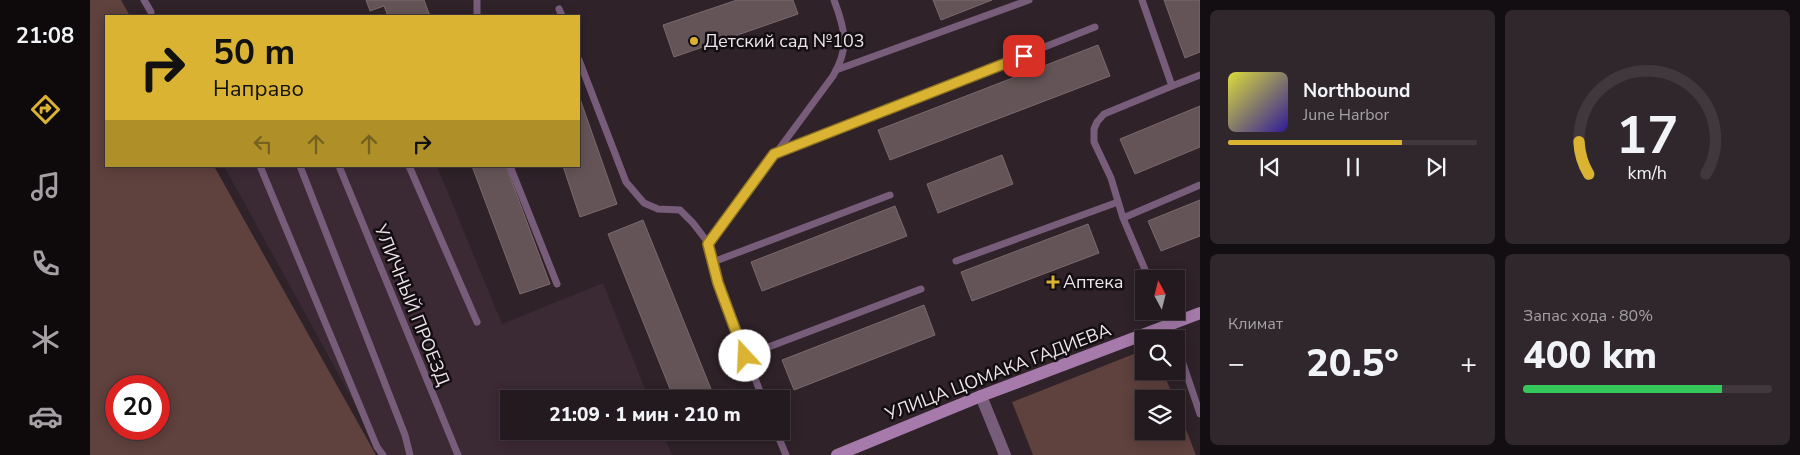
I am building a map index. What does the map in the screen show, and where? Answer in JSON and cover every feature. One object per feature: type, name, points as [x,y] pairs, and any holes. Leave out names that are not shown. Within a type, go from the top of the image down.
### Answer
[{"type":"main road","name":"УЛИЦА ЦОМАКА ГАДИЕВА","points":[[837,455],[981,396],[1200,313]]},
{"type":"street","points":[[981,396],[1005,455]]},
{"type":"lane","points":[[144,0],[151,12]]},
{"type":"lane","points":[[477,0],[477,15]]},
{"type":"lane","points":[[708,244],[842,60],[846,38],[834,0]]},
{"type":"lane","points":[[836,70],[1029,0]]},
{"type":"lane","points":[[1142,0],[1172,86]]},
{"type":"lane","points":[[774,154],[1095,28]]},
{"type":"lane","points":[[580,63],[626,182],[644,203],[658,209],[680,210],[693,223],[708,244],[718,283],[758,390]]},
{"type":"lane","points":[[1145,270],[1123,218],[1111,178],[1094,142],[1094,129],[1104,114],[1200,75]]},
{"type":"lane","points":[[260,167],[377,448],[383,455]]},
{"type":"lane","points":[[300,167],[405,435],[410,455]]},
{"type":"lane","name":"УЛИЧНЫЙ ПРОЕЗД","points":[[339,167],[458,455]]},
{"type":"lane","points":[[409,167],[477,322]]},
{"type":"lane","points":[[510,167],[557,284]]},
{"type":"lane","points":[[1123,218],[1200,185]]},
{"type":"lane","points":[[713,262],[890,195]]},
{"type":"lane","points":[[956,260],[1118,202]]},
{"type":"lane","points":[[745,356],[921,289]]},
{"type":"lane","points":[[1168,320],[1172,330]]},
{"type":"lane","points":[[1185,370],[1200,414]]},
{"type":"lane","points":[[780,440],[786,455]]},
{"type":"shaded area","points":[[90,0],[121,0],[129,15],[105,15],[105,167],[215,167],[376,455],[90,455]]},
{"type":"shaded area","points":[[225,167],[437,167],[502,324],[603,283],[645,390],[500,390],[500,440],[666,440],[672,455],[383,455]]},
{"type":"shaded area","points":[[1135,354],[1135,380],[1167,380],[1170,390],[1135,390],[1135,440],[1185,440],[1185,427],[1196,455],[1033,455],[1012,402]]},
{"type":"building","points":[[366,0],[424,0],[430,15],[388,15],[384,6],[370,11]]},
{"type":"building","name":"Детский сад №103","points":[[737,0],[793,0],[798,14],[674,57],[663,25]]},
{"type":"building","points":[[933,0],[992,0],[941,20]]},
{"type":"building","points":[[1164,0],[1200,0],[1200,52],[1185,58]]},
{"type":"building","points":[[1098,45],[1110,76],[890,160],[878,130]]},
{"type":"building","points":[[580,99],[617,204],[580,217],[563,167],[580,167]]},
{"type":"building","points":[[1200,106],[1200,147],[1135,174],[1120,139]]},
{"type":"building","points":[[1002,155],[1013,184],[938,213],[927,184]]},
{"type":"building","points":[[472,167],[506,167],[550,284],[520,294]]},
{"type":"building","points":[[1200,200],[1200,236],[1161,251],[1148,221]]},
{"type":"building","points":[[895,206],[907,236],[762,291],[751,262]]},
{"type":"building","points":[[643,220],[711,390],[670,390],[608,234]]},
{"type":"building","points":[[1088,224],[1099,253],[972,301],[961,272]]},
{"type":"building","points":[[924,305],[935,335],[794,390],[782,360]]},
{"type":"place","name":"Детский сад №103","points":[[694,41]]},
{"type":"place","name":"Аптека","points":[[1053,282]]},
{"type":"route","points":[[745,356],[718,283],[708,244],[774,154],[1024,56]]}]
